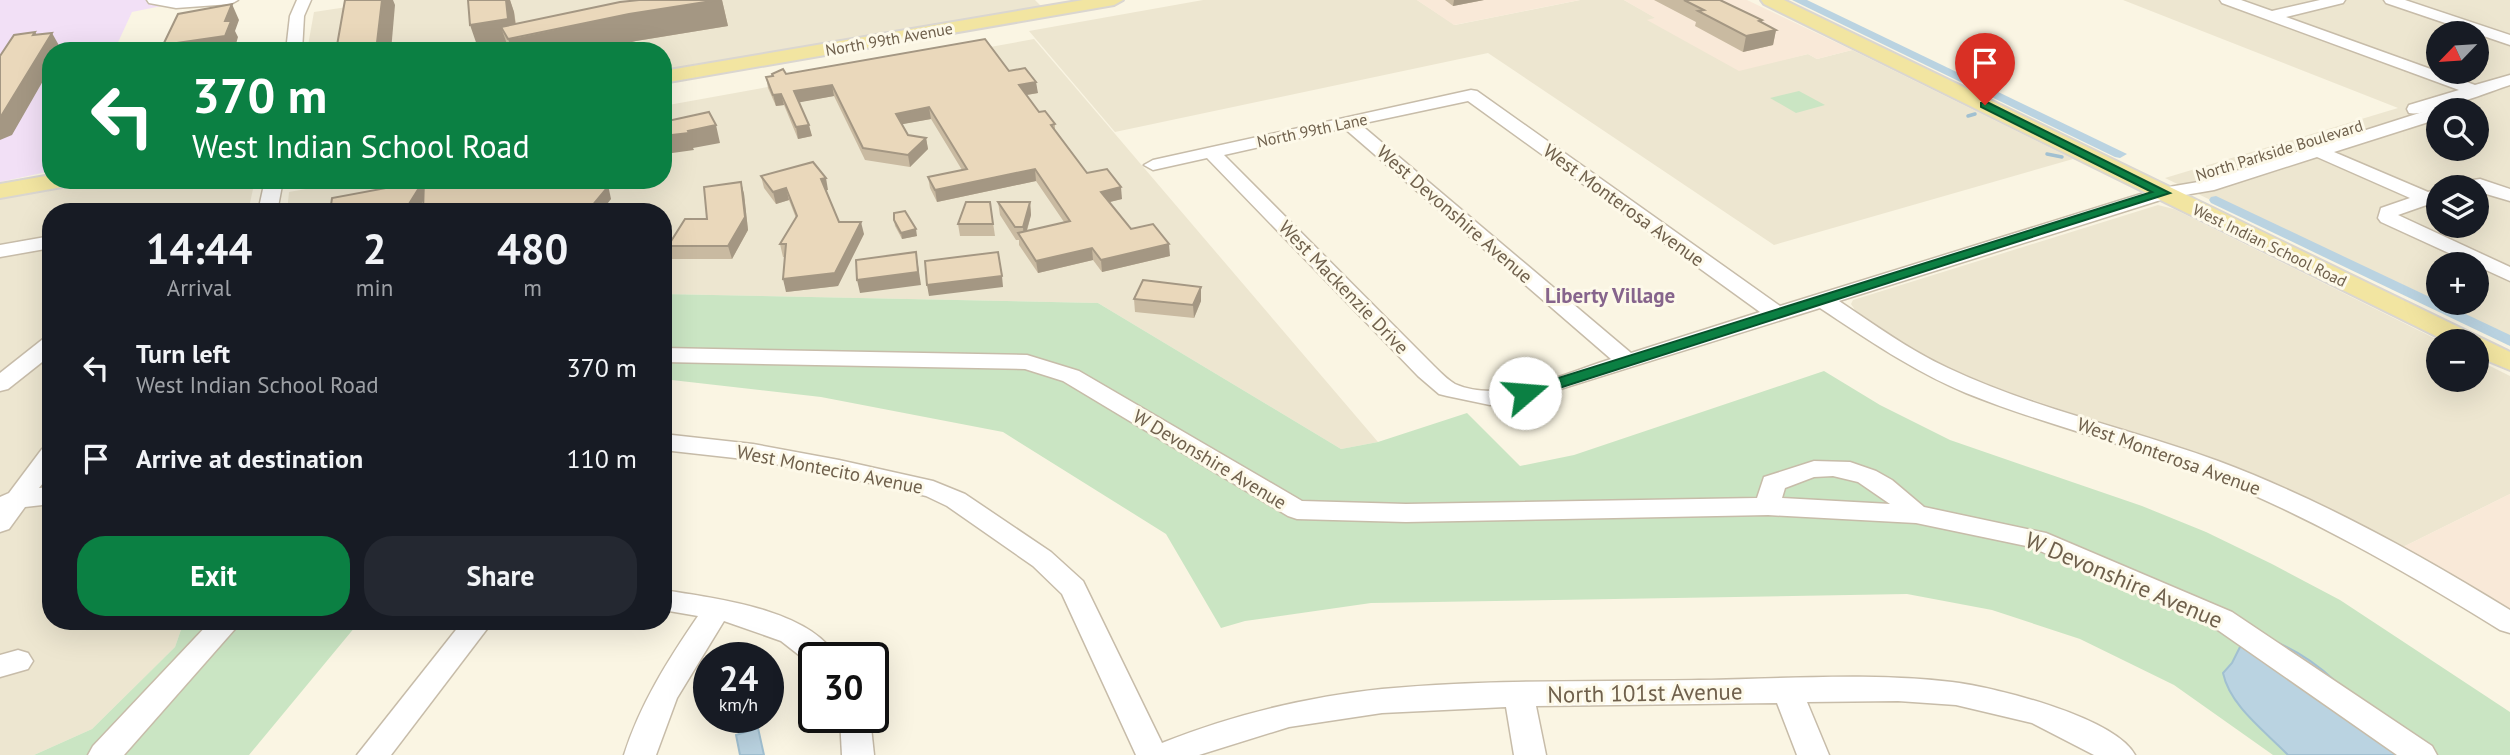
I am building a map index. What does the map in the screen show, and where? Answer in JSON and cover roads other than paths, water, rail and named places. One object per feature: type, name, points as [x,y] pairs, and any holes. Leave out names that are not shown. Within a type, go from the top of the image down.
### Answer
[{"type":"main road","name":"North 99th Avenue","points":[[672,75],[1114,0]]},
{"type":"main road","name":"West Indian School Road","points":[[1770,0],[2443,329]]},
{"type":"main road","points":[[0,191],[42,184]]},
{"type":"main road","points":[[2489,352],[2510,362]]},
{"type":"street","points":[[155,0],[176,4],[231,0]]},
{"type":"street","points":[[295,42],[297,16],[303,0]]},
{"type":"street","points":[[2227,0],[2482,94]]},
{"type":"street","points":[[2271,16],[2338,0]]},
{"type":"street","points":[[2391,0],[2510,40]]},
{"type":"street","name":"North Parkside Boulevard","points":[[2474,98],[2510,80]]},
{"type":"street","name":"North Parkside Boulevard","points":[[1823,300],[2164,193],[2207,186],[2309,147],[2482,94],[2510,91]]},
{"type":"street","name":"North 99th Lane","points":[[1153,164],[1471,95]]},
{"type":"street","name":"West Monterosa Avenue","points":[[1471,95],[1777,315]]},
{"type":"street","name":"North Parkside Boulevard","points":[[2309,147],[2426,116]]},
{"type":"street","name":"West Devonshire Avenue","points":[[1347,122],[1627,361]]},
{"type":"street","points":[[2309,147],[2426,195]]},
{"type":"street","name":"West Mackenzie Drive","points":[[1211,152],[1426,371],[1447,389],[1490,398],[1525,393],[1823,300]]},
{"type":"street","points":[[2489,188],[2510,195]]},
{"type":"street","points":[[2426,199],[2388,212],[2388,218],[2426,236]]},
{"type":"street","points":[[2431,238],[2510,275]]},
{"type":"street","points":[[0,251],[42,244]]},
{"type":"street","name":"West Monterosa Avenue","points":[[1823,300],[1903,354],[1940,373],[1989,394],[2209,467],[2286,499],[2393,552],[2510,623]]},
{"type":"street","points":[[0,384],[42,351]]},
{"type":"street","name":"W Devonshire Avenue","points":[[672,355],[1027,362],[1071,376],[1297,510],[1406,513],[1768,506],[1916,514],[2037,539],[2222,619],[2421,755]]},
{"type":"street","name":"West Montecito Avenue","points":[[672,443],[816,463],[933,489],[956,500],[1042,559],[1073,588],[1152,755]]},
{"type":"street","points":[[0,523],[9,501],[42,465]]},
{"type":"street","points":[[1768,506],[1773,482],[1790,474],[1824,467],[1858,472],[1893,491],[1916,514]]},
{"type":"street","points":[[9,501],[42,496]]},
{"type":"street","points":[[672,601],[718,608],[756,618],[804,642]]},
{"type":"street","points":[[640,755],[652,717],[680,666],[718,608]]},
{"type":"street","points":[[103,755],[126,734],[220,630]]},
{"type":"street","points":[[373,755],[472,630]]},
{"type":"street","name":"North 101st Avenue","points":[[1166,755],[1213,736],[1289,716],[1339,706],[1395,700],[1519,695],[1911,689],[1973,695],[2007,703],[2068,727],[2119,755]]},
{"type":"street","points":[[1787,690],[1813,755]]},
{"type":"street","points":[[1519,695],[1531,755]]},
{"type":"street","points":[[856,733],[858,755]]},
{"type":"water","points":[[2273,641],[2311,661],[2344,689],[2400,755],[2288,755],[2241,707],[2223,673],[2232,663],[2241,645]]},
{"type":"water","points":[[759,733],[764,755],[740,755],[736,735]]},
{"type":"waterway","points":[[1798,0],[2120,154]]},
{"type":"waterway","points":[[1968,116],[1975,114]]},
{"type":"waterway","points":[[2047,154],[2062,157]]},
{"type":"waterway","points":[[2216,200],[2510,341]]},
{"type":"district","name":"Liberty Village","points":[[1610,296]]}]
